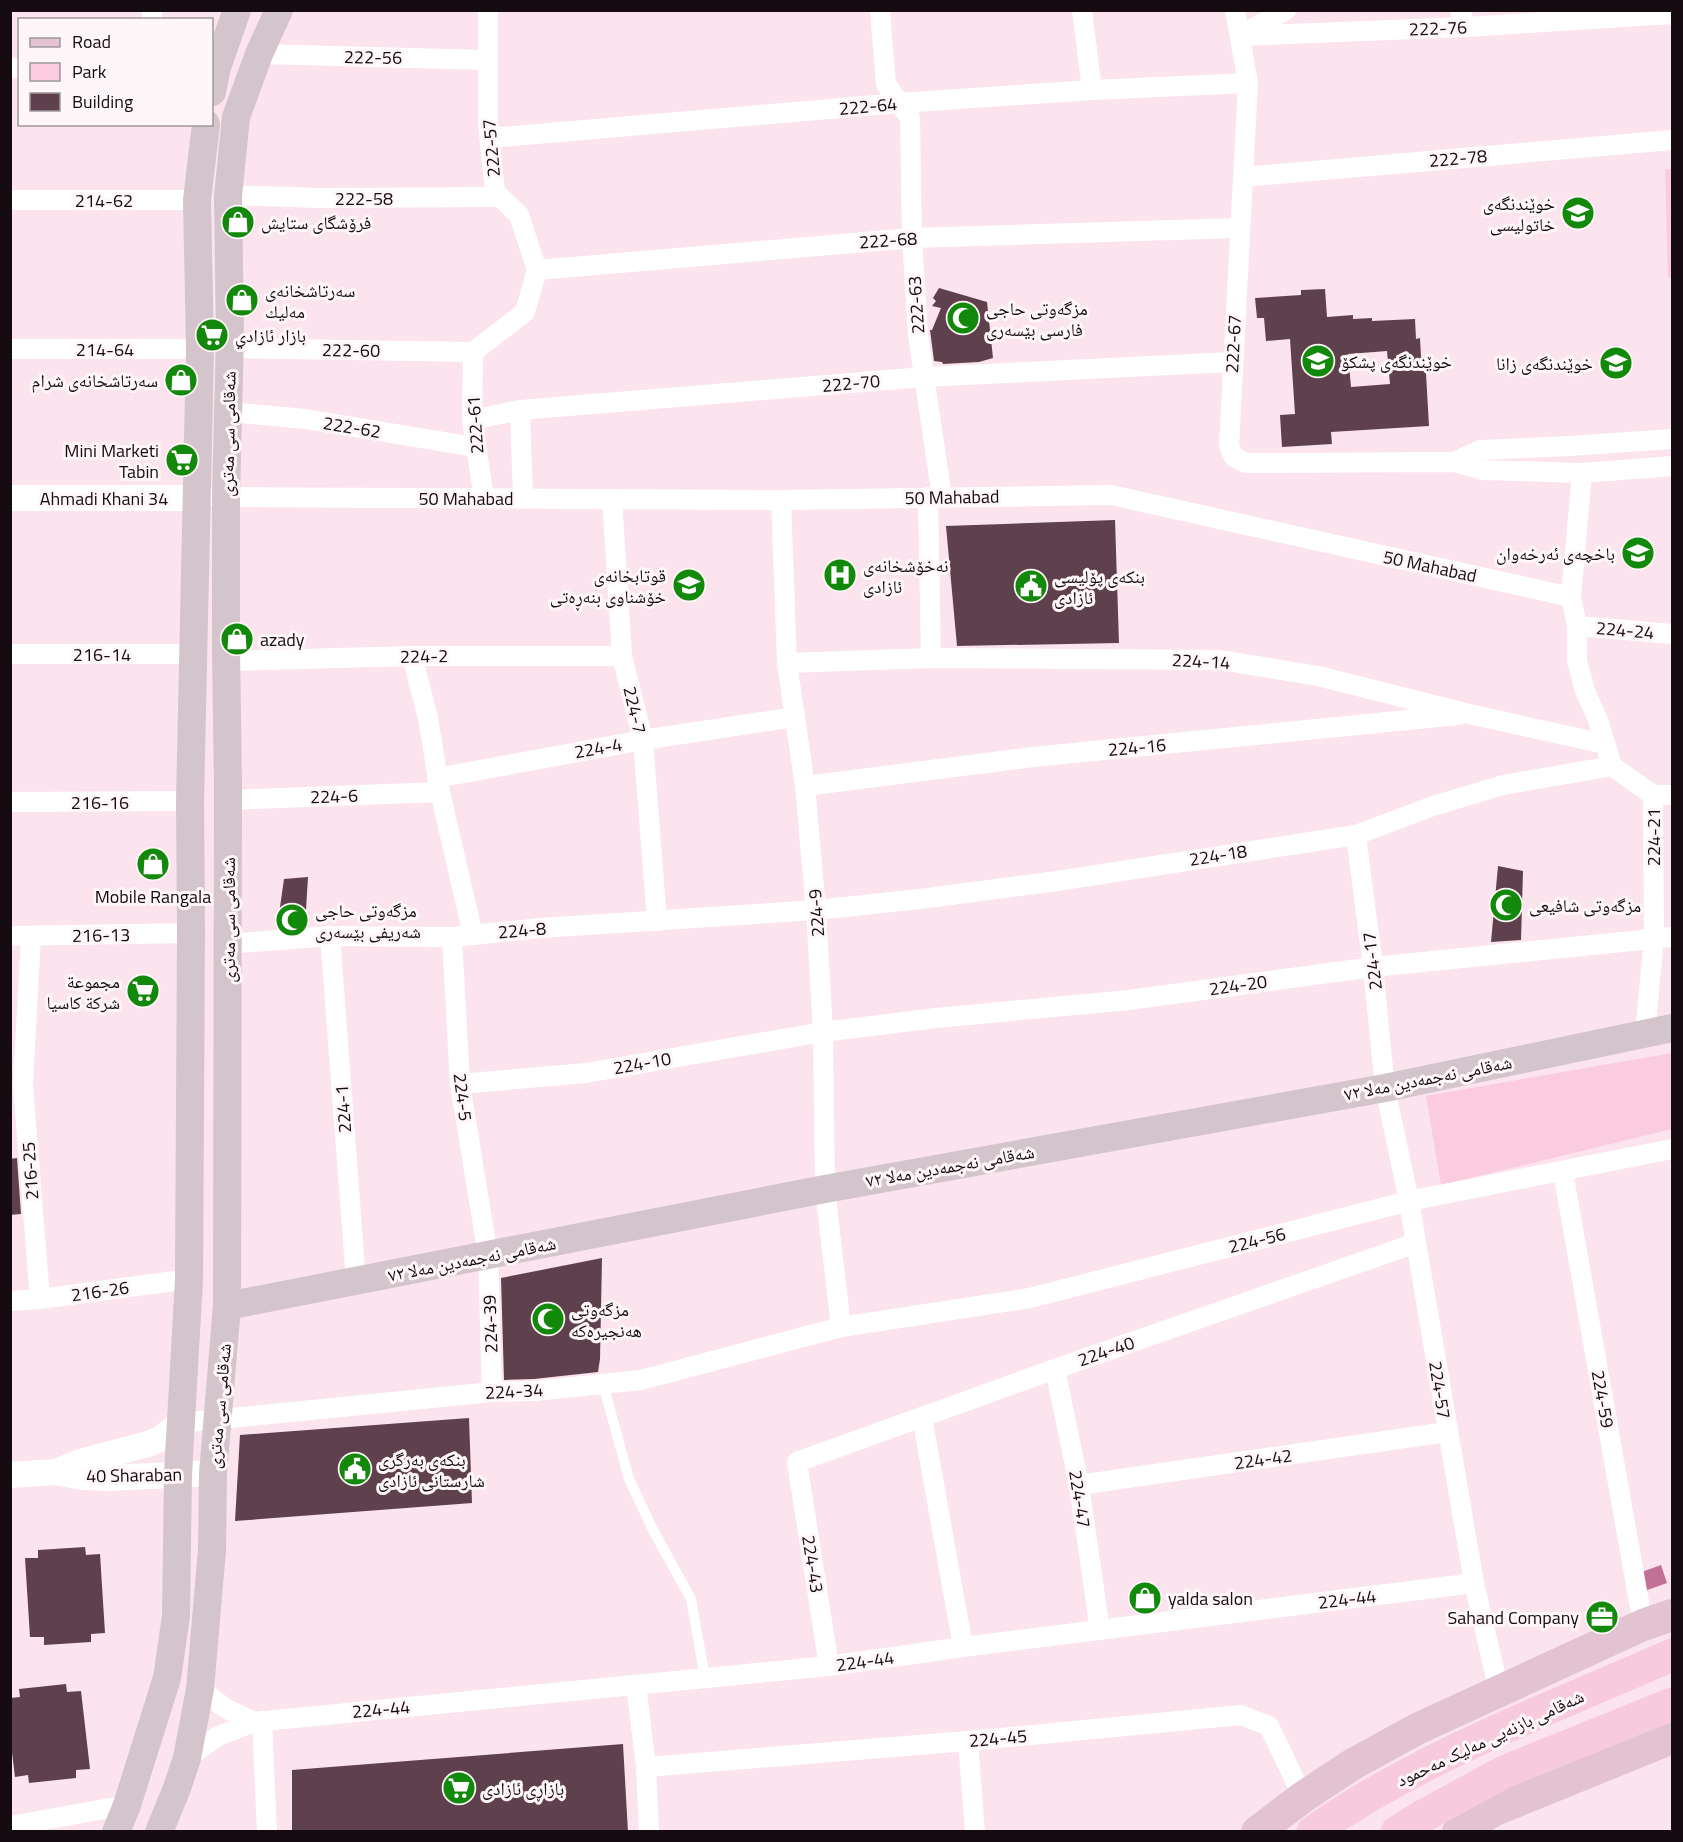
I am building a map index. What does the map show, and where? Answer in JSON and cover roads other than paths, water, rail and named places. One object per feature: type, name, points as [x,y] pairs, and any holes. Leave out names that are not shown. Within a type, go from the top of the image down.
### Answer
[{"type":"highway","name":"شەقامی بازنەیی مەلیک مەحمود","points":[[1313,1832],[1345,1809],[1441,1757],[1672,1655]]},
{"type":"highway","name":"شەقامی بازنەیی مەلیک مەحمود","points":[[1397,1832],[1504,1772],[1672,1704]]},
{"type":"main road","points":[[213,75],[237,10]]},
{"type":"main road","name":"شەقامی سی مەتری","points":[[159,1832],[187,1758],[200,1689],[212,1550],[213,1473],[227,1306],[226,496],[230,348],[228,195],[236,117],[259,54],[279,10]]},
{"type":"main road","name":"شەقامی سی مەتری","points":[[116,1832],[127,1805],[166,1678],[176,1616],[178,1474],[189,1279],[190,801],[201,349],[197,200],[206,126]]},
{"type":"main road","name":"شەقامی نەجمەدین مەلا ٧٢","points":[[227,1306],[825,1189],[1385,1088],[1672,1028]]},
{"type":"main road","points":[[1257,1832],[1303,1797],[1353,1764],[1419,1728],[1672,1615]]},
{"type":"main road","points":[[1458,1832],[1495,1810],[1672,1738]]},
{"type":"street","name":"222-57","points":[[488,10],[489,138],[495,192],[519,215],[537,270]]},
{"type":"street","name":"222-63","points":[[880,10],[886,84],[910,118],[912,238],[918,335],[935,497],[931,658]]},
{"type":"street","points":[[1082,10],[1092,90]]},
{"type":"street","name":"222-67","points":[[1235,10],[1248,83],[1229,447],[1234,457],[1246,463],[1454,462]]},
{"type":"street","points":[[1240,36],[1286,10]]},
{"type":"street","points":[[1543,22],[1568,10]]},
{"type":"street","name":"222-76","points":[[1240,36],[1463,19],[1543,22],[1672,14]]},
{"type":"street","name":"222-56","points":[[259,54],[487,60]]},
{"type":"street","name":"222-64","points":[[489,138],[899,103],[1092,90],[1248,83]]},
{"type":"street","name":"222-78","points":[[1244,177],[1672,140]]},
{"type":"street","name":"222-58","points":[[228,195],[319,198],[500,197]]},
{"type":"street","name":"214-62","points":[[10,200],[197,200]]},
{"type":"street","name":"222-68","points":[[537,270],[912,238],[1240,228]]},
{"type":"street","points":[[472,352],[525,312],[537,270]]},
{"type":"street","name":"222-60","points":[[230,348],[472,352]]},
{"type":"street","name":"214-64","points":[[10,349],[201,349]]},
{"type":"street","name":"222-61","points":[[472,352],[472,420],[484,498]]},
{"type":"street","name":"222-70","points":[[472,420],[520,410],[924,377],[1232,363]]},
{"type":"street","points":[[520,410],[523,498]]},
{"type":"street","name":"222-62","points":[[229,412],[316,421],[475,447]]},
{"type":"street","points":[[1454,462],[1480,450],[1672,439]]},
{"type":"street","points":[[1454,462],[1482,470],[1582,473],[1672,466]]},
{"type":"street","points":[[1582,473],[1571,597],[1577,626],[1580,671],[1612,766]]},
{"type":"street","name":"50 Mahabad","points":[[198,498],[226,496],[781,500],[1111,495],[1571,597]]},
{"type":"street","name":"Ahmadi Khani 34","points":[[10,498],[198,498]]},
{"type":"street","name":"224-7","points":[[612,499],[622,656],[642,740],[657,921]]},
{"type":"street","name":"224-9","points":[[781,500],[787,663],[805,786],[816,910],[823,1032],[825,1189],[841,1327]]},
{"type":"street","name":"224-24","points":[[1577,626],[1672,634]]},
{"type":"street","name":"216-14","points":[[10,654],[194,654]]},
{"type":"street","points":[[412,656],[428,718],[438,785],[472,935]]},
{"type":"street","name":"224-2","points":[[226,661],[412,656],[622,656]]},
{"type":"street","name":"224-14","points":[[787,663],[931,658],[1221,660],[1318,676],[1469,714],[1605,744]]},
{"type":"street","name":"224-16","points":[[805,786],[1033,757],[1469,714]]},
{"type":"street","name":"224-4","points":[[438,785],[642,740],[795,717]]},
{"type":"street","name":"224-21","points":[[1612,766],[1663,795],[1663,938],[1645,1033]]},
{"type":"street","name":"224-18","points":[[816,910],[1057,881],[1356,835],[1432,806],[1503,785],[1612,766]]},
{"type":"street","name":"224-6","points":[[228,800],[438,785]]},
{"type":"street","name":"216-16","points":[[10,802],[190,801]]},
{"type":"street","name":"224-17","points":[[1356,835],[1373,967],[1385,1088]]},
{"type":"street","name":"224-8","points":[[227,944],[330,936],[452,937],[541,928],[816,910]]},
{"type":"street","name":"216-13","points":[[10,936],[191,933]]},
{"type":"street","name":"216-25","points":[[31,936],[17,1085],[40,1299]]},
{"type":"street","name":"224-1","points":[[330,936],[356,1281]]},
{"type":"street","name":"224-5","points":[[452,937],[460,1084],[488,1256]]},
{"type":"street","name":"224-20","points":[[823,1032],[936,1018],[1129,999],[1373,967],[1663,938]]},
{"type":"street","name":"224-10","points":[[460,1084],[586,1073],[823,1032]]},
{"type":"street","name":"224-57","points":[[1385,1088],[1409,1202],[1474,1583],[1499,1691]]},
{"type":"street","name":"224-56","points":[[841,1327],[1030,1298],[1409,1202],[1672,1149]]},
{"type":"street","name":"224-59","points":[[1563,1172],[1643,1626]]},
{"type":"street","name":"224-40","points":[[797,1462],[1416,1243]]},
{"type":"street","name":"224-39","points":[[488,1256],[492,1392]]},
{"type":"street","name":"216-26","points":[[10,1301],[189,1279]]},
{"type":"street","name":"224-34","points":[[181,1423],[492,1392],[535,1391],[641,1380],[841,1327]]},
{"type":"street","name":"224-47","points":[[1055,1369],[1079,1485],[1100,1630]]},
{"type":"street","points":[[922,1417],[963,1647]]},
{"type":"street","name":"40 Sharaban","points":[[56,1472],[80,1462],[148,1444],[160,1439],[181,1423]]},
{"type":"street","name":"224-42","points":[[1079,1485],[1447,1432]]},
{"type":"street","name":"224-43","points":[[797,1462],[829,1666]]},
{"type":"street","name":"40 Sharaban","points":[[10,1475],[56,1472],[95,1479],[213,1473]]},
{"type":"street","name":"224-44","points":[[187,1758],[218,1736],[258,1721],[829,1666],[1474,1583]]},
{"type":"street","points":[[636,1685],[646,1767],[649,1832]]},
{"type":"street","points":[[200,1689],[225,1708],[258,1721],[267,1832]]},
{"type":"street","name":"224-45","points":[[646,1767],[968,1742],[1241,1715],[1269,1726],[1303,1797]]},
{"type":"street","points":[[968,1742],[975,1832]]},
{"type":"street","points":[[10,1826],[127,1805]]},
{"type":"lane","points":[[603,1384],[629,1479],[653,1530],[691,1599],[705,1678]]},
{"type":"place","name":"خوێندنگەی خاتولیسی","points":[[1578,213]]},
{"type":"place","name":"فرۆشگای ستایش","points":[[238,222]]},
{"type":"place","name":"سە‌رتاشخانە‌ی مە‌لیك","points":[[242,300]]},
{"type":"place","name":"مزگەوتی حاجی فارسی بێسەری","points":[[963,318]]},
{"type":"place","name":"بازار ئازادي","points":[[212,335]]},
{"type":"place","name":"خوێندنگەی پشکۆ","points":[[1318,361]]},
{"type":"place","name":"خوێندنگەی زانا","points":[[1616,363]]},
{"type":"place","name":"سە‌رتاشخانە‌ی شرام","points":[[181,380]]},
{"type":"place","name":"Mini Marketi Tabin","points":[[182,460]]},
{"type":"place","name":"باخچەی ئەرخەوان","points":[[1638,553]]},
{"type":"place","name":"نەخۆشخانەی ئازادی","points":[[840,575]]},
{"type":"place","name":"قوتابخانەی خۆشناوی بنەڕەتی","points":[[689,585]]},
{"type":"place","name":"بنکەی پۆلیسی ئازادی","points":[[1031,586]]},
{"type":"place","name":"azady","points":[[237,639]]},
{"type":"place","name":"Mobile Rangala","points":[[153,864]]},
{"type":"place","name":"مزگەوتی شافیعی","points":[[1506,905]]},
{"type":"place","name":"مزگەوتی حاجی شەریفی بێسەری","points":[[292,920]]},
{"type":"place","name":"مجموعة شرکة کاسیا","points":[[143,991]]},
{"type":"place","name":"مزگەوتی ھەنجیرەکە","points":[[548,1319]]},
{"type":"place","name":"بنکەی بەرگری شارستانی ئازادی","points":[[355,1469]]},
{"type":"place","name":"yalda salon","points":[[1145,1598]]},
{"type":"place","name":"Sahand Company","points":[[1602,1617]]},
{"type":"place","name":"بازاڕی ئازادی","points":[[459,1788]]}]
